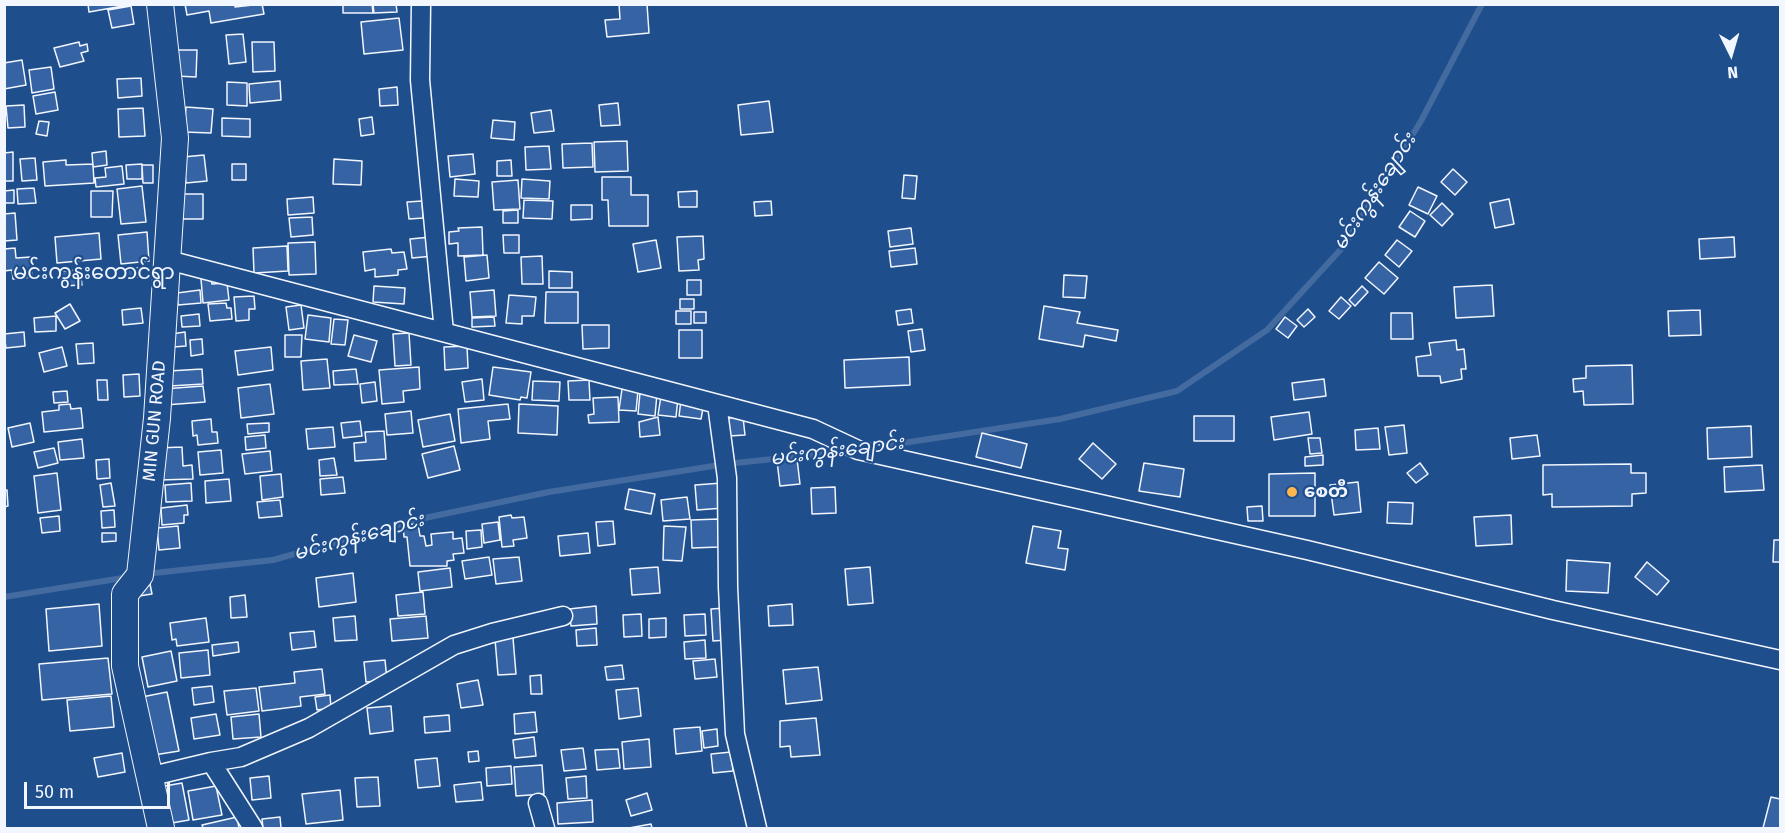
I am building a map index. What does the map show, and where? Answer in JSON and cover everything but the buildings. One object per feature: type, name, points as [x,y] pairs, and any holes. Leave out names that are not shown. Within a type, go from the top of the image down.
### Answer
[{"type":"street","name":"MIN GUN ROAD","points":[[160,4],[175,138],[157,418],[140,575],[125,594],[124,666],[161,828]]},
{"type":"street","points":[[421,4],[420,81],[444,332]]},
{"type":"street","points":[[168,260],[813,429],[858,450],[1307,550],[1553,610],[1780,660]]},
{"type":"street","points":[[717,404],[727,478],[728,587],[735,734],[757,828]]},
{"type":"street","points":[[148,777],[240,757],[309,728],[454,645],[492,633],[563,616]]},
{"type":"street","points":[[211,762],[253,828]]},
{"type":"street","points":[[538,803],[544,828]]},
{"type":"waterway","name":"မင်းကွန်းချောင်း","points":[[877,447],[1060,419],[1177,391],[1267,330],[1343,247],[1421,121],[1482,4]]},
{"type":"waterway","name":"မင်းကွန်းချောင်း","points":[[145,574],[273,560],[415,520],[549,492],[726,464],[849,451]]},
{"type":"waterway","name":"မင်းကွန်းချောင်း","points":[[4,597],[129,577]]},
{"type":"place","name":"စေတီ","points":[[1292,492]]},
{"type":"district","name":"မင်းကွန်းတောင်ရွာ","points":[[94,273]]}]
